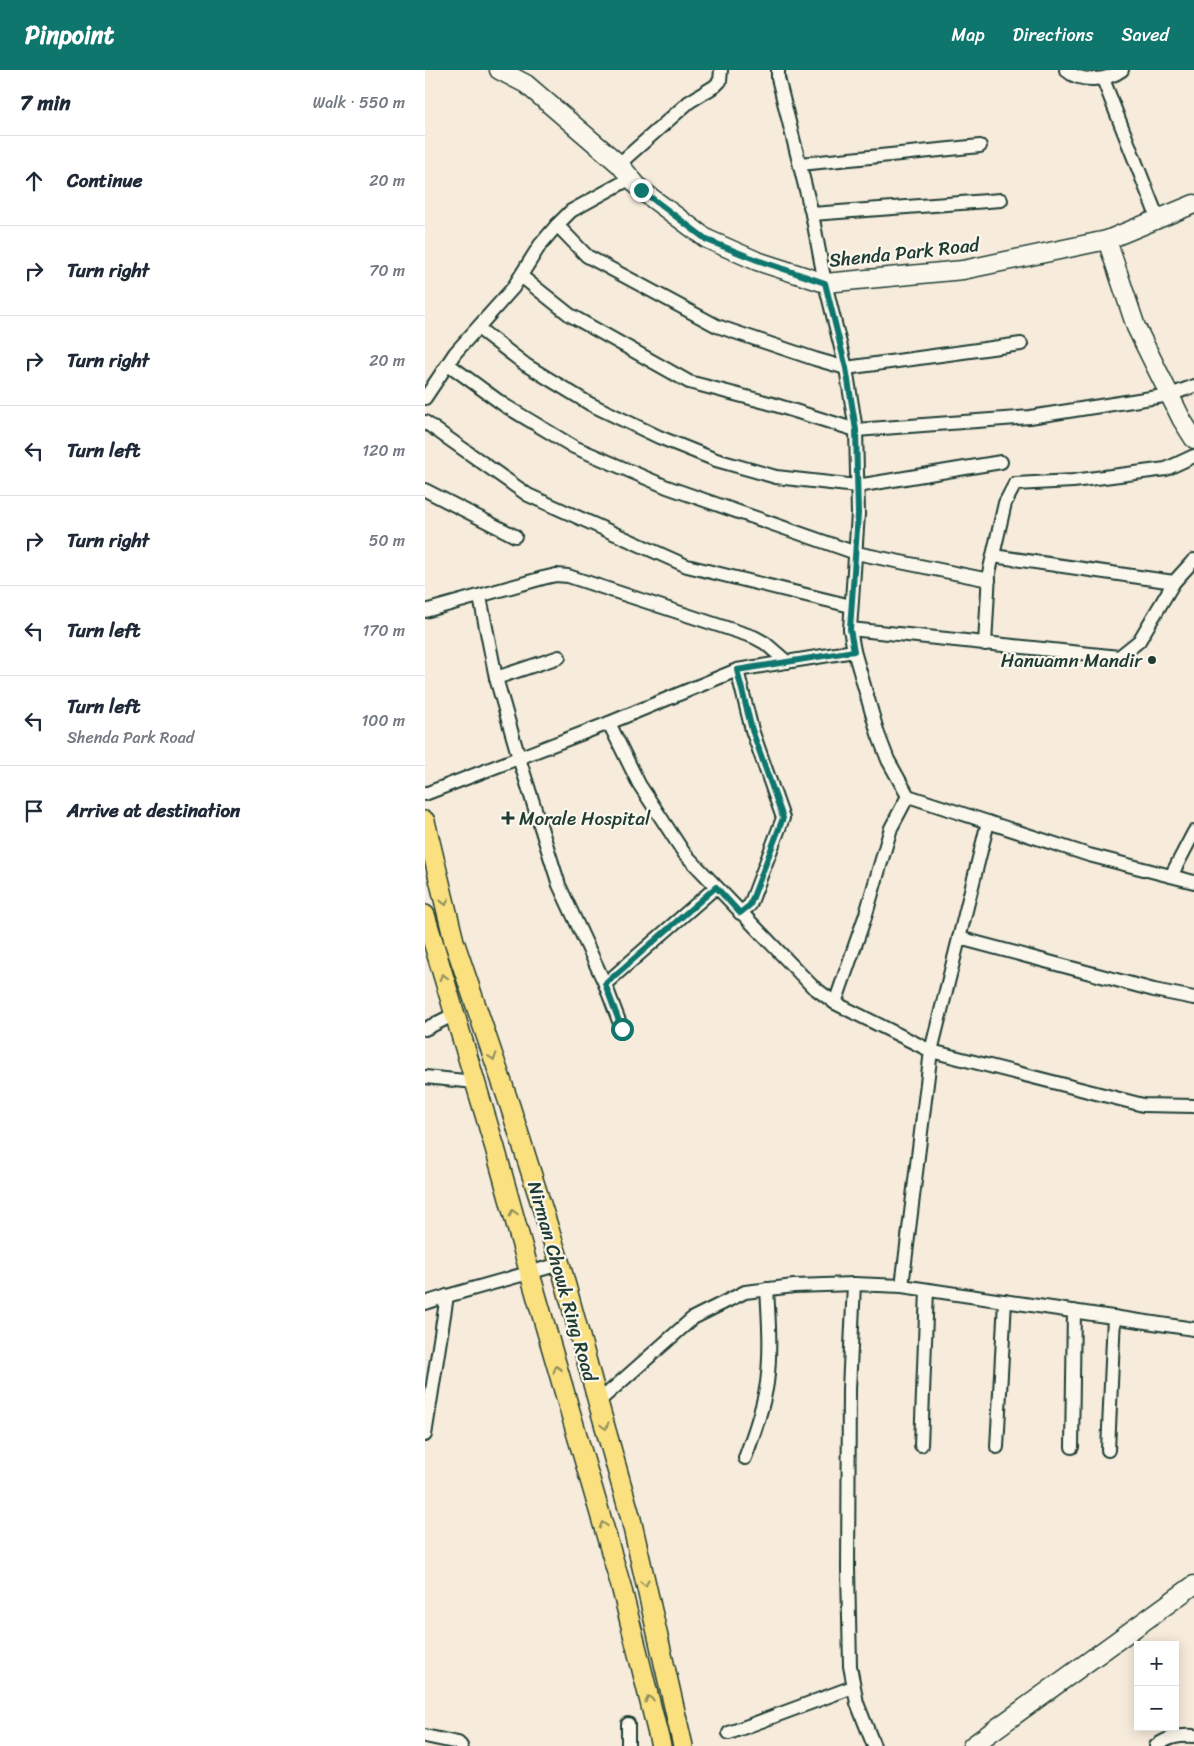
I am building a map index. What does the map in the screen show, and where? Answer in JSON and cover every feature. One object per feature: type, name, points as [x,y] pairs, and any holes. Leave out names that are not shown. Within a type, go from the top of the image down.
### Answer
[{"type":"main road","name":"Shenda Park Road","points":[[499,70],[526,84],[619,164],[641,190],[707,240],[757,260],[825,283],[963,270],[1107,240],[1194,204]]},
{"type":"main road","points":[[1107,240],[1136,327],[1182,420],[1194,439]]},
{"type":"main road","name":"Nirman Chowk Ring Road","points":[[425,821],[454,941],[510,1106],[560,1264],[631,1519],[683,1746]]},
{"type":"main road","points":[[425,915],[495,1148],[621,1586],[661,1746]]},
{"type":"main road","points":[[972,1746],[1194,1586]]},
{"type":"street","points":[[619,164],[689,102],[715,86],[720,81],[721,70]]},
{"type":"street","points":[[778,70],[778,78],[800,164],[825,283],[846,368],[856,430],[858,514],[850,629],[854,651],[878,734],[888,760],[908,796],[1089,855],[1194,882]]},
{"type":"street","points":[[1066,70],[1073,76],[1103,78],[1122,70]]},
{"type":"street","points":[[1103,78],[1158,219]]},
{"type":"street","points":[[800,164],[980,146]]},
{"type":"street","points":[[425,398],[455,353],[513,288],[540,245],[557,225],[571,211],[631,178]]},
{"type":"street","points":[[811,214],[1001,200]]},
{"type":"street","points":[[557,225],[587,256],[717,326],[815,360],[846,368],[1021,344]]},
{"type":"street","points":[[521,276],[570,315],[689,382],[769,403],[856,430],[1030,417],[1170,395],[1194,386]]},
{"type":"street","points":[[478,328],[526,365],[590,404],[659,437],[716,460],[776,477],[857,486],[1001,462]]},
{"type":"street","points":[[448,364],[504,405],[574,447],[667,487],[761,518],[856,553],[989,580]]},
{"type":"street","points":[[425,422],[528,495],[687,566],[851,606]]},
{"type":"street","points":[[985,644],[989,580],[993,556],[1005,503],[1015,484],[1073,482],[1165,469],[1194,456]]},
{"type":"street","points":[[425,490],[515,536]]},
{"type":"street","points":[[993,556],[1174,582]]},
{"type":"street","points":[[850,629],[1119,657],[1139,641],[1174,582],[1194,560]]},
{"type":"street","points":[[425,611],[543,578],[556,575],[568,576],[754,637],[765,643],[787,662]]},
{"type":"street","points":[[480,596],[496,678],[559,885],[605,984],[622,1029]]},
{"type":"street","points":[[425,794],[609,723],[737,670],[854,651]]},
{"type":"street","points":[[496,678],[559,657]]},
{"type":"street","points":[[737,670],[752,730],[783,818],[750,905],[740,913]]},
{"type":"street","points":[[609,723],[639,784],[684,853],[740,913],[813,986],[835,1003],[931,1051],[1143,1105],[1194,1106]]},
{"type":"street","points":[[835,1003],[866,914],[891,828],[908,796]]},
{"type":"street","points":[[902,1286],[931,1051],[989,822]]},
{"type":"street","points":[[1171,876],[1194,832]]},
{"type":"street","points":[[605,984],[716,887]]},
{"type":"street","points":[[959,938],[1154,990],[1194,998]]},
{"type":"street","points":[[425,1030],[455,1014]]},
{"type":"street","points":[[425,1077],[475,1082]]},
{"type":"street","points":[[425,1303],[560,1264]]},
{"type":"street","points":[[854,1284],[849,1389],[848,1559],[850,1666],[857,1703],[874,1746]]},
{"type":"street","points":[[598,1402],[693,1318],[745,1292],[767,1289],[854,1284],[902,1286],[1194,1329]]},
{"type":"street","points":[[745,1458],[755,1430],[767,1384],[769,1346],[767,1289]]},
{"type":"street","points":[[921,1445],[927,1290]]},
{"type":"street","points":[[425,1435],[447,1296]]},
{"type":"street","points":[[997,1447],[1005,1301]]},
{"type":"street","points":[[1072,1447],[1074,1311]]},
{"type":"street","points":[[1108,1450],[1114,1317]]},
{"type":"street","points":[[729,1733],[853,1687]]},
{"type":"street","points":[[628,1724],[628,1746]]},
{"type":"street","points":[[1157,1746],[1165,1739],[1181,1735],[1194,1736]]},
{"type":"street","points":[[425,1736],[458,1743],[461,1746]]},
{"type":"place","name":"Hanuamn Mandir","points":[[1152,660]]},
{"type":"place","name":"Morale Hospital","points":[[508,818]]},
{"type":"route","points":[[622,1029],[605,984],[716,887],[740,913],[750,905],[783,818],[752,730],[737,670],[854,651],[850,629],[858,514],[856,430],[846,368],[825,283],[757,260],[707,240],[641,190]]}]
